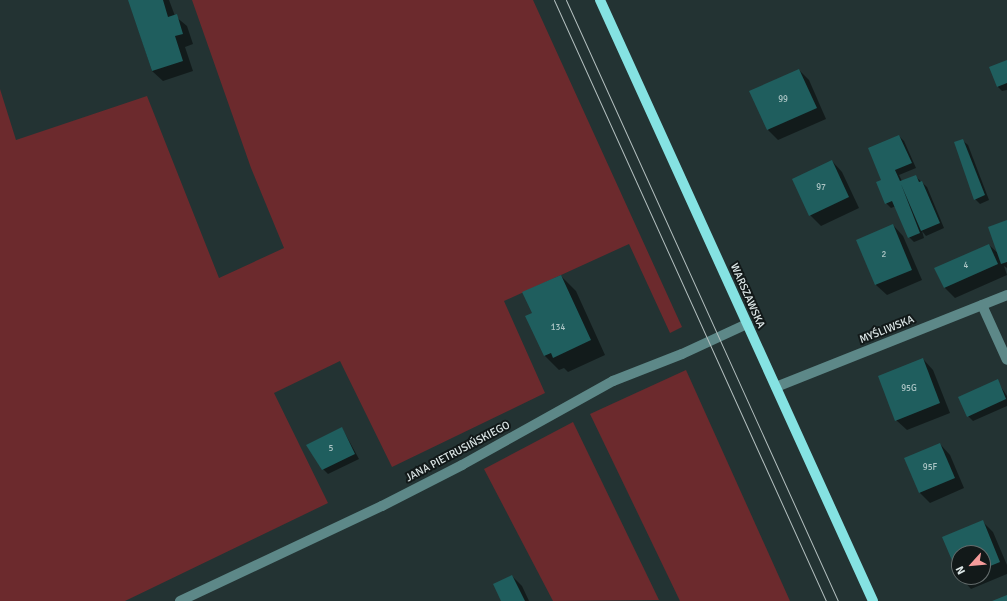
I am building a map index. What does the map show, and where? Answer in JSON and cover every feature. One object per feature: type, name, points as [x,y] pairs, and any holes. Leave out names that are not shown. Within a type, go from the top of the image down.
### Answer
[{"type":"main road","name":"WARSZAWSKA","points":[[600,0],[873,601]]},
{"type":"street","name":"MYŚLIWSKA","points":[[776,387],[1007,295]]},
{"type":"street","points":[[982,305],[1007,360]]},
{"type":"street","name":"JANA PIETRUSIŃSKIEGO","points":[[180,601],[388,502],[613,381],[682,354],[747,324]]},
{"type":"shaded area","points":[[192,0],[533,0],[682,327],[670,333],[629,244],[504,301],[545,393],[392,467],[340,361],[274,393],[328,503],[125,601],[0,601],[0,89],[16,140],[147,96],[219,278],[284,248],[251,168]]},
{"type":"shaded area","points":[[686,370],[790,601],[680,601],[590,414]]},
{"type":"shaded area","points":[[573,422],[659,600],[553,601],[484,469]]},
{"type":"building","points":[[128,0],[163,0],[168,17],[177,14],[183,34],[175,36],[183,61],[152,71]]},
{"type":"building","points":[[1007,60],[1007,83],[997,87],[989,67]]},
{"type":"building","points":[[799,69],[817,108],[767,130],[749,91]]},
{"type":"building","points":[[899,135],[912,163],[895,170],[900,181],[916,175],[919,182],[922,181],[940,223],[921,231],[901,184],[920,233],[908,238],[892,201],[885,204],[876,182],[881,180],[868,148]]},
{"type":"building","points":[[963,139],[985,195],[974,200],[954,142]]},
{"type":"building","points":[[832,160],[849,197],[809,216],[792,179]]},
{"type":"building","points":[[1007,220],[1007,262],[1001,264],[988,227]]},
{"type":"building","points":[[893,224],[912,270],[875,285],[856,240]]},
{"type":"building","points":[[989,244],[998,264],[944,288],[934,268]]},
{"type":"building","points":[[561,275],[591,340],[553,358],[551,353],[544,356],[525,316],[532,313],[522,292]]},
{"type":"building","points":[[923,358],[940,403],[895,421],[878,376]]},
{"type":"building","points":[[998,379],[1006,399],[967,417],[958,397]]},
{"type":"building","points":[[342,427],[355,454],[322,470],[306,445]]},
{"type":"building","points":[[940,443],[955,478],[919,493],[904,458]]},
{"type":"building","points":[[983,520],[1000,562],[991,566],[991,545],[951,545],[951,558],[942,537]]},
{"type":"building","points":[[512,575],[525,601],[501,601],[493,584]]},
{"type":"building","points":[[1007,595],[1007,601],[992,601]]},
{"type":"tram line","points":[[554,0],[826,601]]},
{"type":"tram line","points":[[566,0],[838,601]]}]
